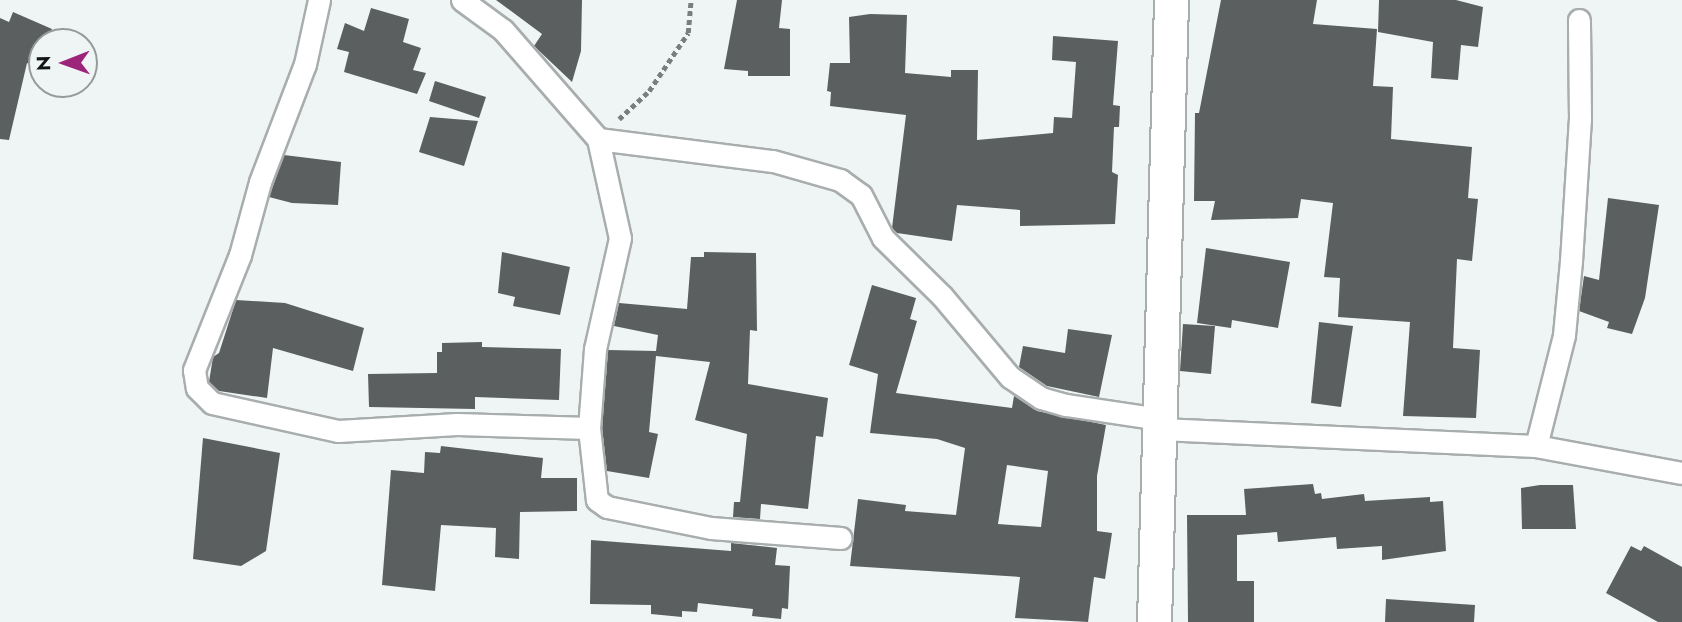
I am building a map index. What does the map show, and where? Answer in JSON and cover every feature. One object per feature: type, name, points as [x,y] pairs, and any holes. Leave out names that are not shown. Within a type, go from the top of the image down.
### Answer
[{"type":"main road","points":[[1154,622],[1160,424],[1160,295],[1171,0]]},
{"type":"street","points":[[319,0],[305,64],[260,182],[240,255],[194,370],[197,388],[212,403],[338,431],[457,425],[589,428]]},
{"type":"street","points":[[462,0],[503,30],[598,139],[620,238],[595,349],[589,428],[593,485],[597,500],[607,507],[751,534],[841,538]]},
{"type":"street","points":[[1536,446],[1564,335],[1572,261],[1580,119],[1579,20]]},
{"type":"street","points":[[598,139],[774,161],[840,180],[861,195],[883,238],[942,296],[1010,377],[1041,398],[1160,424],[1536,446],[1682,473]]},
{"type":"path","points":[[598,139],[649,91],[688,33],[691,0]]},
{"type":"building","points":[[496,0],[582,0],[581,51],[572,82],[534,46],[542,34]]},
{"type":"building","points":[[737,0],[782,0],[779,28],[790,29],[790,76],[748,76],[748,71],[724,69]]},
{"type":"building","points":[[1221,0],[1317,0],[1313,24],[1377,29],[1373,86],[1393,87],[1391,139],[1472,147],[1468,198],[1478,199],[1472,261],[1457,259],[1453,348],[1480,350],[1476,418],[1403,416],[1410,322],[1338,317],[1340,278],[1324,277],[1333,203],[1301,199],[1298,218],[1211,220],[1215,201],[1194,201],[1195,113],[1199,113]]},
{"type":"building","points":[[1379,0],[1456,0],[1483,7],[1478,47],[1461,45],[1458,80],[1431,78],[1433,42],[1378,32]]},
{"type":"building","points":[[371,8],[409,19],[403,42],[421,48],[413,70],[426,73],[417,94],[344,72],[349,52],[337,49],[345,23],[364,31]]},
{"type":"building","points":[[13,12],[50,28],[28,28],[28,63],[9,140],[0,139],[0,18],[9,22]]},
{"type":"building","points":[[870,14],[907,15],[905,73],[951,77],[951,70],[978,70],[977,140],[1053,133],[1054,117],[1072,118],[1076,62],[1052,60],[1053,36],[1118,41],[1113,105],[1120,106],[1119,127],[1114,127],[1112,172],[1118,175],[1115,224],[1020,226],[1020,210],[957,205],[952,241],[897,233],[892,228],[906,115],[830,106],[831,92],[827,91],[830,63],[850,63],[849,17]]},
{"type":"building","points":[[435,81],[486,97],[479,118],[429,101]]},
{"type":"building","points":[[430,117],[478,121],[464,166],[419,152]]},
{"type":"building","points":[[284,155],[341,162],[338,205],[292,203],[269,197]]},
{"type":"building","points":[[1608,198],[1659,205],[1645,298],[1632,334],[1607,328],[1609,322],[1579,311],[1584,276],[1599,280]]},
{"type":"building","points":[[1206,248],[1290,262],[1278,328],[1232,320],[1231,328],[1197,323]]},
{"type":"building","points":[[502,252],[570,267],[560,315],[513,306],[515,297],[498,293]]},
{"type":"building","points":[[704,252],[756,253],[757,331],[750,330],[748,384],[828,398],[823,437],[816,436],[808,509],[761,504],[760,519],[733,517],[734,502],[740,502],[747,434],[695,420],[710,362],[656,356],[649,432],[658,434],[649,478],[607,471],[602,428],[608,350],[656,351],[658,335],[614,326],[619,303],[687,309],[691,257],[704,257]]},
{"type":"building","points":[[872,285],[916,298],[910,319],[917,321],[896,393],[1012,408],[1014,396],[1037,411],[1106,425],[1097,476],[1097,531],[1112,533],[1105,579],[1094,577],[1088,622],[1015,618],[1020,577],[850,566],[858,499],[906,505],[905,511],[956,515],[965,448],[937,439],[870,433],[878,374],[849,365]],"holes":[[[1007,465],[1048,471],[1041,527],[998,524]]]},
{"type":"building","points":[[236,300],[285,303],[364,328],[353,371],[273,348],[267,398],[219,391],[209,382],[213,357],[219,353]]},
{"type":"building","points":[[1319,322],[1353,326],[1341,407],[1311,403]]},
{"type":"building","points":[[1183,324],[1215,326],[1211,374],[1180,371]]},
{"type":"building","points":[[1068,329],[1112,335],[1099,397],[1047,386],[1019,367],[1023,346],[1065,353]]},
{"type":"building","points":[[482,342],[482,347],[561,349],[559,400],[475,397],[475,409],[369,407],[368,374],[437,373],[437,352],[442,352],[442,343]]},
{"type":"building","points":[[203,438],[280,453],[266,551],[241,566],[193,559]]},
{"type":"building","points":[[441,446],[543,458],[541,478],[577,478],[577,511],[520,512],[519,559],[495,557],[496,528],[441,525],[435,591],[382,585],[391,470],[424,473],[425,452],[440,453]]},
{"type":"building","points":[[1313,484],[1315,494],[1321,493],[1322,499],[1364,494],[1365,501],[1430,497],[1430,502],[1443,501],[1446,551],[1382,560],[1382,546],[1337,549],[1336,537],[1278,542],[1277,532],[1237,535],[1237,581],[1254,581],[1254,622],[1188,622],[1187,515],[1246,515],[1244,489]]},
{"type":"building","points":[[1573,485],[1576,529],[1522,529],[1521,488]]},
{"type":"building","points":[[591,540],[731,551],[731,543],[777,548],[775,565],[790,566],[788,609],[782,608],[781,619],[752,616],[753,609],[698,603],[697,612],[682,611],[682,617],[651,614],[651,605],[590,604]]},
{"type":"building","points":[[1631,546],[1641,551],[1644,546],[1682,567],[1682,622],[1658,622],[1606,593]]},
{"type":"building","points":[[1386,599],[1475,605],[1474,622],[1385,622]]}]
